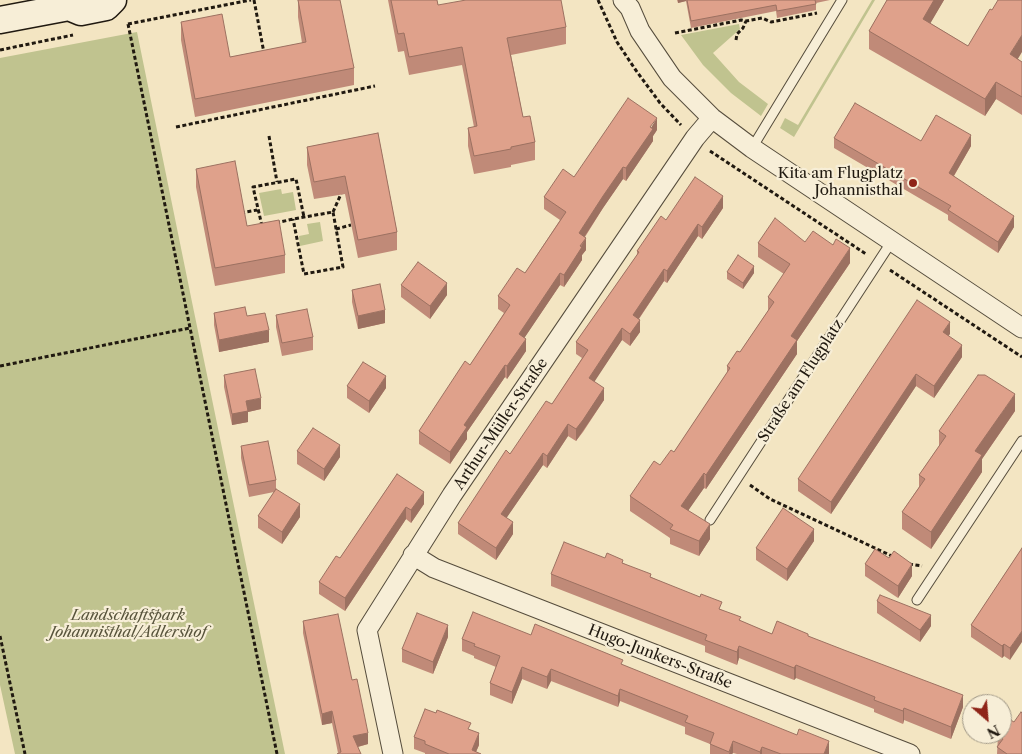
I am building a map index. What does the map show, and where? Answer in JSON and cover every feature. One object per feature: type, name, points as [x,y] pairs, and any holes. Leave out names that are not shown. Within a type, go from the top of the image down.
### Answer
[{"type":"street","points":[[0,20],[72,3],[81,12],[106,7],[113,0]]},
{"type":"street","points":[[627,3],[640,31],[672,78],[712,118],[752,148],[1022,328]]},
{"type":"street","name":"Arthur-Müller-Straße","points":[[393,754],[367,630],[413,555],[684,154],[712,118]]},
{"type":"street","name":"Hugo-Junkers-Straße","points":[[413,555],[434,568],[910,754]]},
{"type":"lane","points":[[752,148],[842,0]]},
{"type":"lane","name":"Straße am Flugplatz","points":[[710,520],[892,241]]},
{"type":"lane","points":[[917,600],[1022,441]]},
{"type":"path","points":[[120,26],[253,0],[265,58]]},
{"type":"path","points":[[675,33],[741,20],[762,18],[771,22],[822,12],[832,17]]},
{"type":"path","points":[[736,40],[736,34],[743,28],[746,21]]},
{"type":"path","points":[[128,24],[277,754]]},
{"type":"path","points":[[0,50],[75,35]]},
{"type":"path","points":[[176,127],[376,86]]},
{"type":"path","points":[[268,136],[278,182]]},
{"type":"path","points":[[261,226],[253,187],[296,179],[304,217]]},
{"type":"path","points":[[293,219],[304,274],[343,267],[332,212],[341,194]]},
{"type":"path","points":[[241,213],[258,210]]},
{"type":"path","points":[[257,232],[261,226],[332,212]]},
{"type":"path","points":[[336,228],[352,225]]},
{"type":"path","points":[[0,366],[190,328]]},
{"type":"path","points":[[738,478],[770,499],[910,565],[938,567]]},
{"type":"path","points":[[0,636],[25,754]]},
{"type":"green space","points":[[872,0],[875,0],[794,137],[780,128],[785,118],[798,125]]},
{"type":"green space","points":[[739,24],[740,29],[713,53],[739,82],[768,104],[761,116],[731,93],[703,65],[681,35]]},
{"type":"green space","name":"Landschaftspark Johannisthal/Adlershof","points":[[137,32],[285,754],[15,754],[0,685],[0,58]]},
{"type":"green space","points":[[281,189],[282,194],[293,192],[296,210],[264,216],[259,193]]},
{"type":"green space","points":[[320,222],[323,241],[300,246],[299,236],[309,234],[307,224]]},
{"type":"building","points":[[298,0],[340,0],[354,68],[195,99],[181,22],[222,14],[230,57],[306,42]]},
{"type":"building","points":[[391,0],[437,0],[438,5],[466,0],[561,0],[566,27],[507,38],[523,117],[530,116],[535,142],[474,156],[468,128],[477,126],[462,47],[409,57],[404,33],[398,34]]},
{"type":"building","points":[[687,0],[815,0],[816,4],[777,11],[776,5],[691,21]]},
{"type":"building","points":[[887,0],[934,0],[923,19],[968,46],[990,9],[992,10],[998,0],[1022,0],[1022,35],[1010,54],[1022,62],[1022,97],[996,82],[985,99],[869,31]]},
{"type":"building","points":[[628,98],[657,118],[650,127],[653,129],[626,168],[623,167],[579,233],[586,238],[580,246],[582,247],[564,275],[560,273],[519,334],[526,339],[507,366],[505,365],[464,425],[467,427],[450,452],[419,431],[465,361],[470,365],[510,305],[498,296],[517,268],[525,273],[566,212],[544,197],[563,169],[574,177]]},
{"type":"building","points":[[855,103],[921,141],[936,115],[971,135],[949,173],[1014,216],[998,242],[948,210],[951,206],[834,138]]},
{"type":"building","points":[[378,133],[397,232],[358,240],[345,176],[314,182],[307,147]]},
{"type":"building","points":[[235,161],[247,226],[279,220],[285,255],[215,268],[196,169]]},
{"type":"building","points":[[695,177],[723,196],[702,227],[698,224],[667,271],[664,269],[633,315],[640,320],[630,334],[622,328],[589,378],[604,388],[583,420],[576,429],[568,424],[547,456],[543,453],[501,514],[513,522],[496,548],[458,523],[506,450],[510,454],[546,401],[552,404],[588,350],[576,342],[639,252],[637,251],[661,216],[666,220]]},
{"type":"building","points":[[775,218],[805,242],[813,231],[833,245],[836,239],[850,248],[791,336],[797,340],[706,475],[704,473],[681,506],[710,524],[699,541],[670,529],[673,525],[630,496],[654,461],[660,465],[671,450],[674,452],[730,368],[727,366],[737,351],[740,352],[774,302],[768,297],[790,264],[758,243]]},
{"type":"building","points":[[738,255],[754,266],[743,283],[727,272]]},
{"type":"building","points":[[418,262],[447,283],[430,306],[401,285]]},
{"type":"building","points":[[380,284],[385,310],[358,316],[352,290]]},
{"type":"building","points":[[917,300],[950,322],[943,332],[962,345],[934,386],[916,374],[831,502],[798,479]]},
{"type":"building","points":[[245,307],[247,316],[265,313],[269,330],[219,340],[214,313]]},
{"type":"building","points":[[307,309],[313,337],[282,343],[276,315]]},
{"type":"building","points":[[363,362],[386,376],[369,401],[347,386]]},
{"type":"building","points":[[255,369],[261,398],[246,401],[248,411],[232,414],[224,375]]},
{"type":"building","points":[[978,375],[985,375],[1015,394],[975,451],[982,455],[931,532],[902,512],[925,479],[919,475],[946,436],[939,431]]},
{"type":"building","points":[[313,428],[340,445],[324,469],[297,451]]},
{"type":"building","points":[[268,441],[276,480],[249,485],[241,446]]},
{"type":"building","points":[[397,474],[424,492],[411,510],[406,507],[345,598],[319,582],[336,556],[340,558]]},
{"type":"building","points":[[276,489],[300,504],[282,532],[258,516]]},
{"type":"building","points":[[783,508],[814,529],[787,569],[756,548]]},
{"type":"building","points":[[564,542],[605,558],[607,553],[623,560],[622,563],[651,574],[650,577],[700,597],[701,594],[722,602],[719,609],[741,617],[739,620],[772,634],[777,621],[808,634],[808,636],[962,695],[962,698],[951,727],[904,708],[903,711],[874,700],[875,697],[796,665],[794,668],[739,646],[737,652],[705,640],[707,635],[551,574]]},
{"type":"building","points":[[1022,548],[1022,631],[1010,648],[1004,644],[1002,646],[971,625]]},
{"type":"building","points":[[875,549],[889,558],[894,551],[912,564],[898,586],[865,564]]},
{"type":"building","points":[[880,595],[931,615],[920,630],[877,601]]},
{"type":"building","points":[[473,612],[531,635],[535,624],[623,660],[621,664],[797,735],[799,729],[829,741],[824,754],[781,754],[762,747],[760,752],[733,741],[729,752],[710,744],[714,733],[685,722],[688,716],[620,689],[618,696],[551,669],[547,677],[522,667],[512,692],[490,683],[500,656],[462,639]]},
{"type":"building","points":[[417,613],[448,625],[433,662],[402,649]]},
{"type":"building","points":[[338,614],[352,680],[357,679],[368,733],[353,736],[361,754],[337,754],[341,752],[332,711],[322,714],[303,621]]},
{"type":"building","points":[[425,709],[436,713],[437,710],[471,723],[468,729],[479,733],[472,750],[481,754],[449,754],[414,737]]},
{"type":"building","points":[[1021,712],[1022,754],[1007,754],[997,747],[999,744],[1012,744],[1012,721],[1014,722]]},
{"type":"place","name":"Kita am Flugplatz Johannisthal","points":[[913,183]]}]
